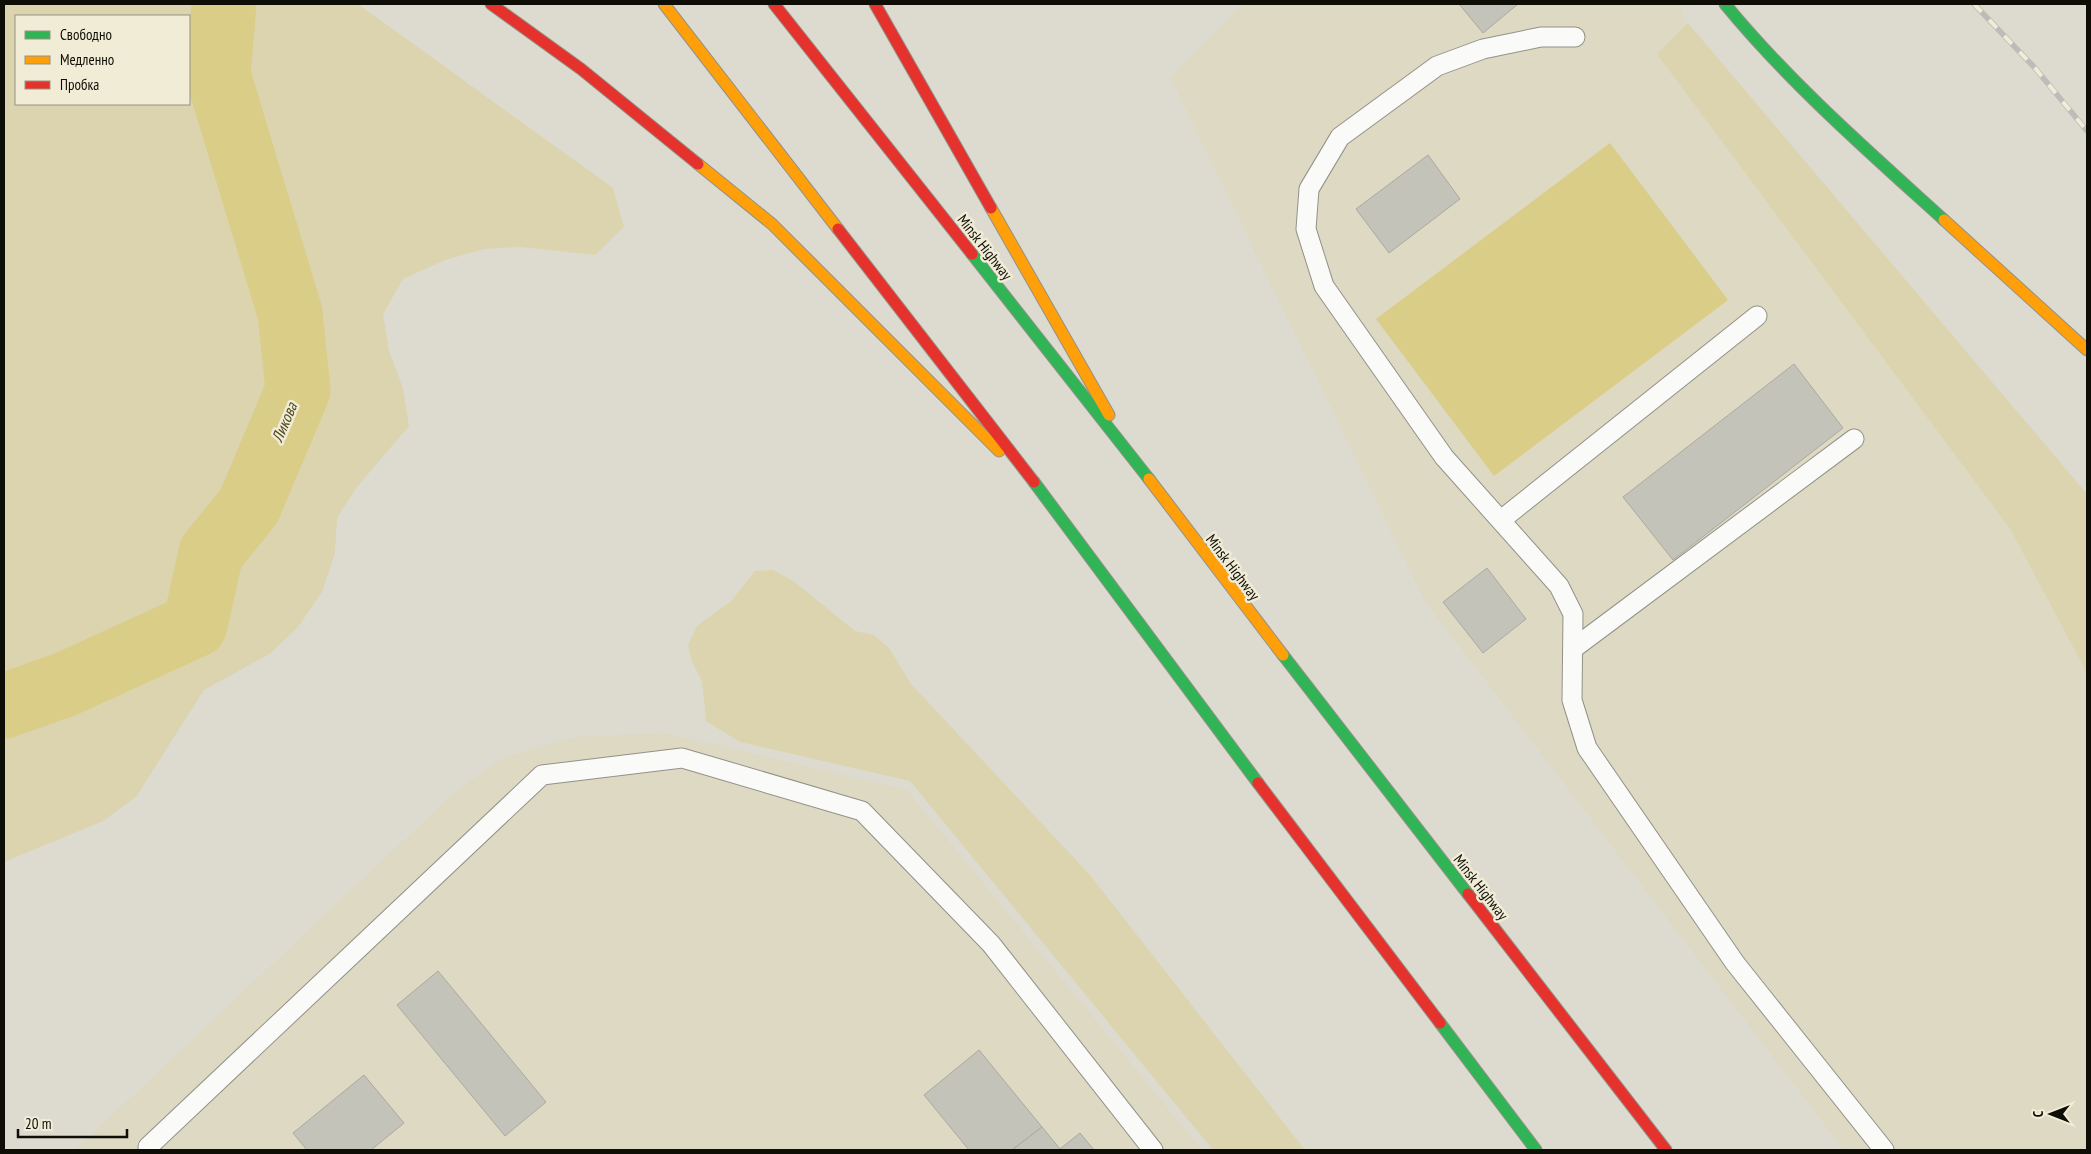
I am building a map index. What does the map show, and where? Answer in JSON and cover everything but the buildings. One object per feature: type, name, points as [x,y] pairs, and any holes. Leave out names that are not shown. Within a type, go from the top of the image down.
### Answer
[{"type":"main road","points":[[490,4],[581,69],[772,224],[1051,504]]},
{"type":"main road","points":[[664,4],[1051,504],[1536,1150]]},
{"type":"main road","name":"Minsk Highway","points":[[774,4],[1136,462],[1254,618],[1666,1150]]},
{"type":"main road","points":[[875,4],[1136,462]]},
{"type":"main road","points":[[1726,4],[1753,38],[1876,158],[2087,350]]},
{"type":"lane","points":[[1575,37],[1541,37],[1483,49],[1437,66],[1340,137],[1309,189],[1306,229],[1324,286],[1444,457],[1559,586],[1573,614],[1572,700],[1587,748],[1735,963],[1884,1150]]},
{"type":"lane","points":[[1500,520],[1757,316]]},
{"type":"lane","points":[[1574,648],[1854,439]]},
{"type":"lane","points":[[150,1150],[148,1147],[542,775],[682,758],[862,811],[991,944],[1153,1150]]},
{"type":"shaded area","points":[[4,4],[358,4],[613,188],[624,227],[595,255],[521,247],[484,249],[445,260],[403,279],[383,314],[389,351],[403,388],[409,426],[357,487],[337,518],[335,553],[322,592],[298,627],[271,653],[204,690],[136,797],[103,821],[4,862]]},
{"type":"shaded area","points":[[1243,4],[1679,4],[1713,99],[2087,530],[2087,1150],[1844,1150],[1426,603],[1170,77]]},
{"type":"shaded area","points":[[1688,23],[2087,494],[2087,673],[2011,530],[1657,54]]},
{"type":"shaded area","points":[[1610,143],[1728,300],[1494,476],[1376,319]]},
{"type":"shaded area","points":[[773,570],[792,580],[855,631],[874,635],[889,648],[911,684],[1090,875],[1305,1150],[1213,1150],[910,781],[740,742],[706,721],[702,681],[692,662],[688,645],[697,626],[731,601],[755,571]]},
{"type":"shaded area","points":[[665,733],[907,790],[1202,1150],[75,1150],[455,792],[502,758],[575,737]]},
{"type":"waterway","name":"Ликова","points":[[4,706],[66,684],[195,625],[211,553],[249,506],[298,390],[290,313],[218,75],[224,4]]},
{"type":"railway","points":[[1974,4],[2035,68],[2087,131]]},
{"type":"traffic: fast","points":[[1725,4],[1803,89],[1944,220]]},
{"type":"traffic: fast","points":[[972,254],[1149,479]]},
{"type":"traffic: fast","points":[[1034,482],[1258,783]]},
{"type":"traffic: fast","points":[[1283,655],[1468,894]]},
{"type":"traffic: fast","points":[[1440,1023],[1536,1150]]},
{"type":"traffic: slow","points":[[664,4],[838,229]]},
{"type":"traffic: slow","points":[[698,164],[772,224],[999,451]]},
{"type":"traffic: slow","points":[[991,208],[1109,415]]},
{"type":"traffic: slow","points":[[1944,220],[2087,350]]},
{"type":"traffic: slow","points":[[1149,479],[1283,655]]},
{"type":"traffic: jam","points":[[491,4],[581,69],[698,164]]},
{"type":"traffic: jam","points":[[774,4],[972,254]]},
{"type":"traffic: jam","points":[[875,4],[991,208]]},
{"type":"traffic: jam","points":[[838,229],[1034,482]]},
{"type":"traffic: jam","points":[[1258,783],[1440,1023]]},
{"type":"traffic: jam","points":[[1468,894],[1666,1150]]}]
